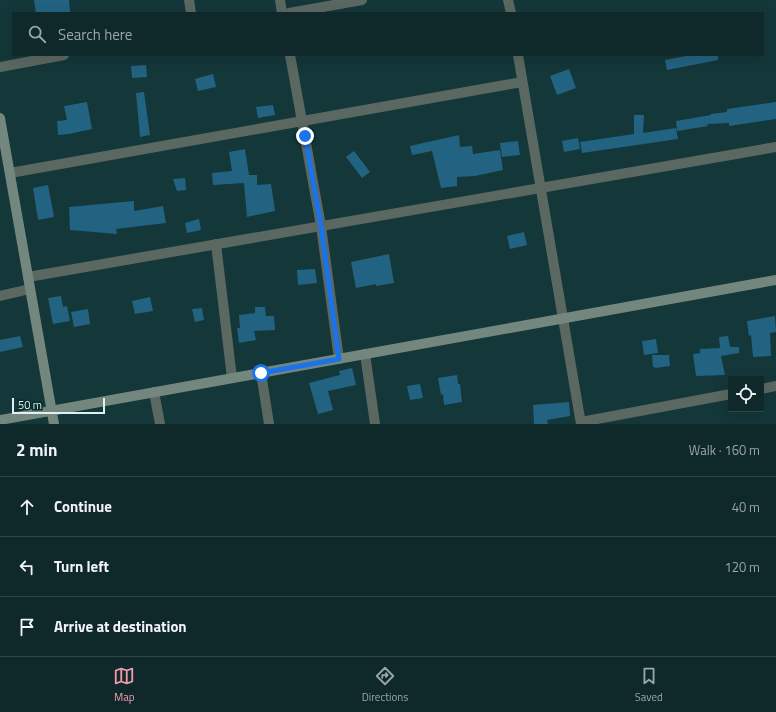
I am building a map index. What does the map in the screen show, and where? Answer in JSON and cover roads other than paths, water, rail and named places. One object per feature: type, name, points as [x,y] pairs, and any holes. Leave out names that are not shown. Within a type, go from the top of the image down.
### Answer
[{"type":"street","points":[[189,0],[191,12]]},
{"type":"street","points":[[280,0],[282,12]]},
{"type":"street","points":[[295,12],[362,0]]},
{"type":"street","points":[[508,0],[510,12]]},
{"type":"street","points":[[0,67],[59,56]]},
{"type":"street","points":[[290,56],[321,226],[339,359]]},
{"type":"street","points":[[518,56],[581,423],[728,395]]},
{"type":"street","points":[[10,173],[522,82]]},
{"type":"street","points":[[0,118],[54,424]]},
{"type":"street","points":[[28,277],[776,147]]},
{"type":"street","points":[[216,244],[232,378]]},
{"type":"street","points":[[0,420],[776,280]]},
{"type":"street","points":[[0,296],[30,289]]},
{"type":"street","points":[[365,354],[375,424]]},
{"type":"street","points":[[261,373],[269,424]]},
{"type":"street","points":[[764,388],[776,386]]},
{"type":"street","points":[[154,392],[160,424]]}]
